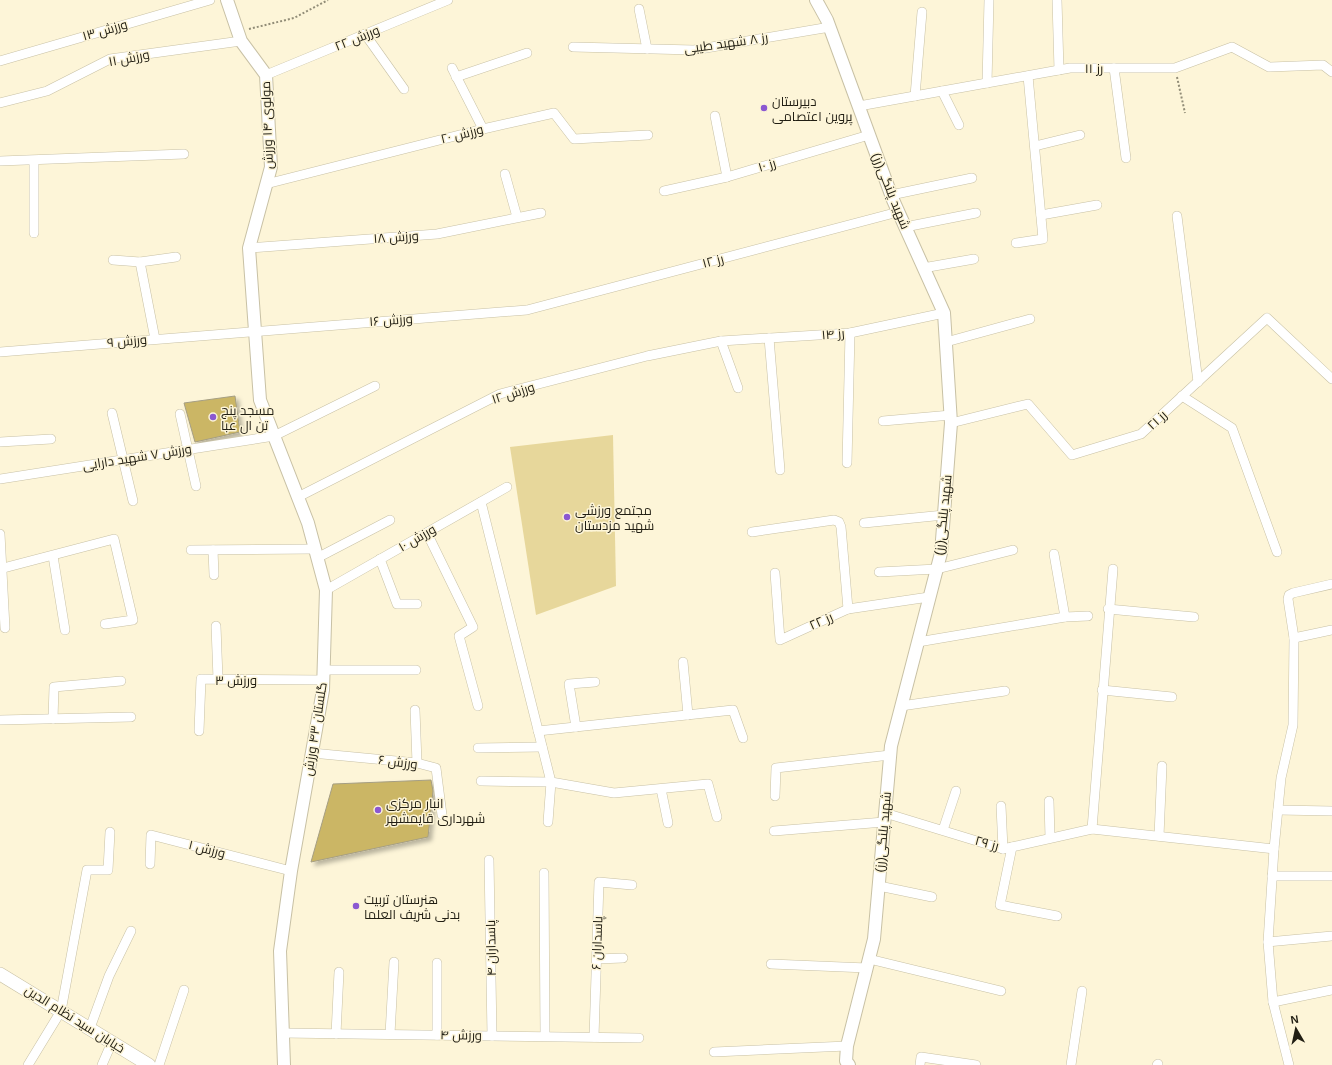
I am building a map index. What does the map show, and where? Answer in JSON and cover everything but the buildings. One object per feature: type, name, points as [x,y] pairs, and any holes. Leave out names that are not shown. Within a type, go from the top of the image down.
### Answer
[{"type":"main road","name":"خیابان سید نظام الدین","points":[[0,974],[90,1028],[142,1063]]},
{"type":"street","name":"ورزش ۱۳","points":[[0,61],[210,0]]},
{"type":"street","name":"مولوی ۱۴ ورزش","points":[[227,0],[240,36],[266,75],[271,167],[249,248],[255,330]]},
{"type":"street","name":"ورزش ۲۲","points":[[266,75],[448,0]]},
{"type":"street","name":"شهید پلنگی(رز)","points":[[816,0],[830,27],[891,195],[944,314],[951,419],[941,553],[901,706],[890,755],[874,939],[847,1046],[846,1061],[848,1065]]},
{"type":"street","points":[[987,83],[989,0]]},
{"type":"street","points":[[1056,0],[1059,70]]},
{"type":"street","points":[[639,9],[646,49]]},
{"type":"street","points":[[915,96],[922,12]]},
{"type":"street","name":"رز ۸ شهید طیبی","points":[[572,47],[694,50],[830,27]]},
{"type":"street","points":[[365,34],[404,89]]},
{"type":"street","name":"ورزش ۱۱","points":[[0,103],[47,91],[110,59],[240,36]]},
{"type":"street","name":"رز ۱۱","points":[[859,106],[1070,68],[1175,68],[1232,47],[1269,67],[1323,66],[1332,72]]},
{"type":"street","points":[[483,129],[454,73],[527,53]]},
{"type":"street","points":[[1114,68],[1126,158]]},
{"type":"street","points":[[1016,243],[1043,238],[1028,76]]},
{"type":"street","points":[[942,91],[959,125]]},
{"type":"street","name":"ورزش ۲۰","points":[[266,184],[483,129],[554,113],[574,139],[648,135]]},
{"type":"street","points":[[715,116],[727,177]]},
{"type":"street","name":"رز ۱۰","points":[[664,191],[727,177],[869,135]]},
{"type":"street","points":[[1035,146],[1080,135]]},
{"type":"street","points":[[0,162],[184,154]]},
{"type":"street","points":[[34,160],[34,233]]},
{"type":"street","points":[[505,174],[517,217]]},
{"type":"street","points":[[891,195],[972,178]]},
{"type":"street","points":[[1041,216],[1097,205]]},
{"type":"street","name":"رز ۱۲","points":[[527,310],[898,212]]},
{"type":"street","name":"ورزش ۱۸","points":[[249,248],[437,234],[541,213]]},
{"type":"street","points":[[905,227],[976,213]]},
{"type":"street","points":[[1177,216],[1198,382]]},
{"type":"street","points":[[113,260],[140,262],[176,257]]},
{"type":"street","points":[[924,268],[974,259]]},
{"type":"street","points":[[140,262],[155,339]]},
{"type":"street","name":"ورزش ۱۶","points":[[255,330],[527,310]]},
{"type":"street","name":"رز ۱۴","points":[[721,341],[850,333],[944,314]]},
{"type":"street","name":"رز ۲۱","points":[[951,419],[1028,404],[1072,454],[1141,434],[1267,318],[1332,379]]},
{"type":"street","points":[[946,342],[1030,319]]},
{"type":"street","name":"ورزش ۹","points":[[0,352],[255,330]]},
{"type":"street","name":"گلستان ۴۳ ورزش","points":[[255,330],[260,400],[308,522],[326,590],[323,690],[291,870],[280,951],[284,1065]]},
{"type":"street","points":[[847,463],[850,333]]},
{"type":"street","points":[[769,338],[780,470]]},
{"type":"street","points":[[721,341],[738,388]]},
{"type":"street","name":"ورزش ۱۲","points":[[298,497],[500,394],[647,356],[721,341]]},
{"type":"street","name":"ورزش ۷ شهید دارایی","points":[[0,479],[188,448],[274,436],[374,386]]},
{"type":"street","points":[[1182,396],[1232,428],[1277,552]]},
{"type":"street","points":[[112,413],[133,501]]},
{"type":"street","points":[[180,414],[196,486]]},
{"type":"street","points":[[883,421],[951,419]]},
{"type":"street","points":[[0,442],[51,439]]},
{"type":"street","name":"ورزش ۱۰","points":[[326,590],[507,487]]},
{"type":"street","points":[[481,502],[551,782],[548,822]]},
{"type":"street","points":[[864,523],[944,515]]},
{"type":"street","points":[[191,550],[316,553],[390,520]]},
{"type":"street","points":[[752,532],[834,520],[839,522],[841,527],[848,609]]},
{"type":"street","points":[[427,533],[474,627],[460,636],[478,706]]},
{"type":"street","points":[[0,534],[5,628]]},
{"type":"street","points":[[2,569],[114,539],[133,620],[105,624]]},
{"type":"street","points":[[212,550],[214,575]]},
{"type":"street","points":[[878,572],[937,569],[1013,550]]},
{"type":"street","points":[[1054,554],[1065,617]]},
{"type":"street","points":[[53,556],[65,630]]},
{"type":"street","points":[[380,559],[397,604],[417,604]]},
{"type":"street","points":[[1092,829],[1108,609],[1113,569]]},
{"type":"street","name":"رز ۲۲","points":[[775,573],[780,640],[848,609],[929,597]]},
{"type":"street","points":[[1289,1065],[1273,1002],[1268,942],[1274,849],[1281,778],[1293,725],[1294,638],[1288,599],[1289,595],[1332,584]]},
{"type":"street","points":[[1108,609],[1194,617]]},
{"type":"street","points":[[918,642],[1065,617],[1088,616]]},
{"type":"street","points":[[216,626],[218,680]]},
{"type":"street","points":[[1294,638],[1332,630]]},
{"type":"street","points":[[683,662],[688,715]]},
{"type":"street","name":"ورزش ۳","points":[[199,731],[201,680],[416,670]]},
{"type":"street","points":[[53,719],[54,687],[121,680]]},
{"type":"street","points":[[576,727],[569,684],[595,682]]},
{"type":"street","points":[[1102,690],[1172,697]]},
{"type":"street","points":[[901,706],[1005,691]]},
{"type":"street","points":[[415,710],[417,763]]},
{"type":"street","points":[[538,731],[733,710],[743,738]]},
{"type":"street","points":[[0,720],[131,717]]},
{"type":"street","points":[[478,748],[542,747]]},
{"type":"street","name":"ورزش ۶","points":[[312,753],[417,763],[436,768],[442,815]]},
{"type":"street","points":[[775,796],[776,768],[890,755]]},
{"type":"street","points":[[1159,836],[1162,766]]},
{"type":"street","points":[[481,781],[551,782],[614,793],[708,784],[717,817]]},
{"type":"street","points":[[661,789],[668,823]]},
{"type":"street","points":[[943,830],[956,791]]},
{"type":"street","points":[[1049,801],[1050,838]]},
{"type":"street","points":[[1001,806],[1003,849]]},
{"type":"street","points":[[1278,810],[1332,811]]},
{"type":"street","points":[[774,831],[884,817]]},
{"type":"street","name":"رز ۲۹","points":[[884,817],[943,830],[1003,849],[1092,829],[1274,849]]},
{"type":"street","points":[[28,1065],[61,1011],[87,870],[108,870],[110,832]]},
{"type":"street","name":"ورزش ۱","points":[[150,864],[151,835],[291,870]]},
{"type":"street","points":[[1012,847],[1000,906],[1057,916]]},
{"type":"street","name":"پاسداران ۴","points":[[489,860],[492,1036]]},
{"type":"street","points":[[544,873],[545,1036]]},
{"type":"street","points":[[1272,876],[1332,876]]},
{"type":"street","name":"پاسداران ۶","points":[[594,1037],[599,882],[632,885]]},
{"type":"street","points":[[878,886],[932,897]]},
{"type":"street","points":[[90,1028],[109,976],[131,931]]},
{"type":"street","points":[[1268,942],[1332,936]]},
{"type":"street","points":[[597,959],[623,958]]},
{"type":"street","points":[[390,1034],[394,962]]},
{"type":"street","points":[[437,963],[437,1035]]},
{"type":"street","points":[[771,964],[868,963],[1001,991]]},
{"type":"street","points":[[336,1034],[339,972]]},
{"type":"street","points":[[159,1065],[184,990]]},
{"type":"street","points":[[1273,1002],[1332,990]]},
{"type":"street","points":[[1071,1065],[1082,991]]},
{"type":"street","name":"ورزش ۴","points":[[283,1033],[639,1038]]},
{"type":"street","points":[[102,1065],[112,1042]]},
{"type":"street","points":[[714,1052],[847,1046]]},
{"type":"street","points":[[920,1065],[921,1057],[976,1065]]},
{"type":"path","points":[[240,36],[294,18],[328,0]]},
{"type":"path","points":[[1175,68],[1185,113]]},
{"type":"shaded area","name":"مجتمع ورزشی شهید مزدستان","points":[[613,435],[616,586],[536,615],[510,447]]},
{"type":"place","name":"دبیرستان پروین اعتصامی","points":[[764,108]]},
{"type":"place","name":"مسجد پنج تن ال عبا","points":[[213,417]]},
{"type":"place","name":"مجتمع ورزشی شهید مزدستان","points":[[567,517]]},
{"type":"place","name":"انبار مرکزی شهرداری قایمشهر","points":[[378,810]]},
{"type":"place","name":"هنرستان تربیت بدنی شریف العلما","points":[[356,906]]}]
